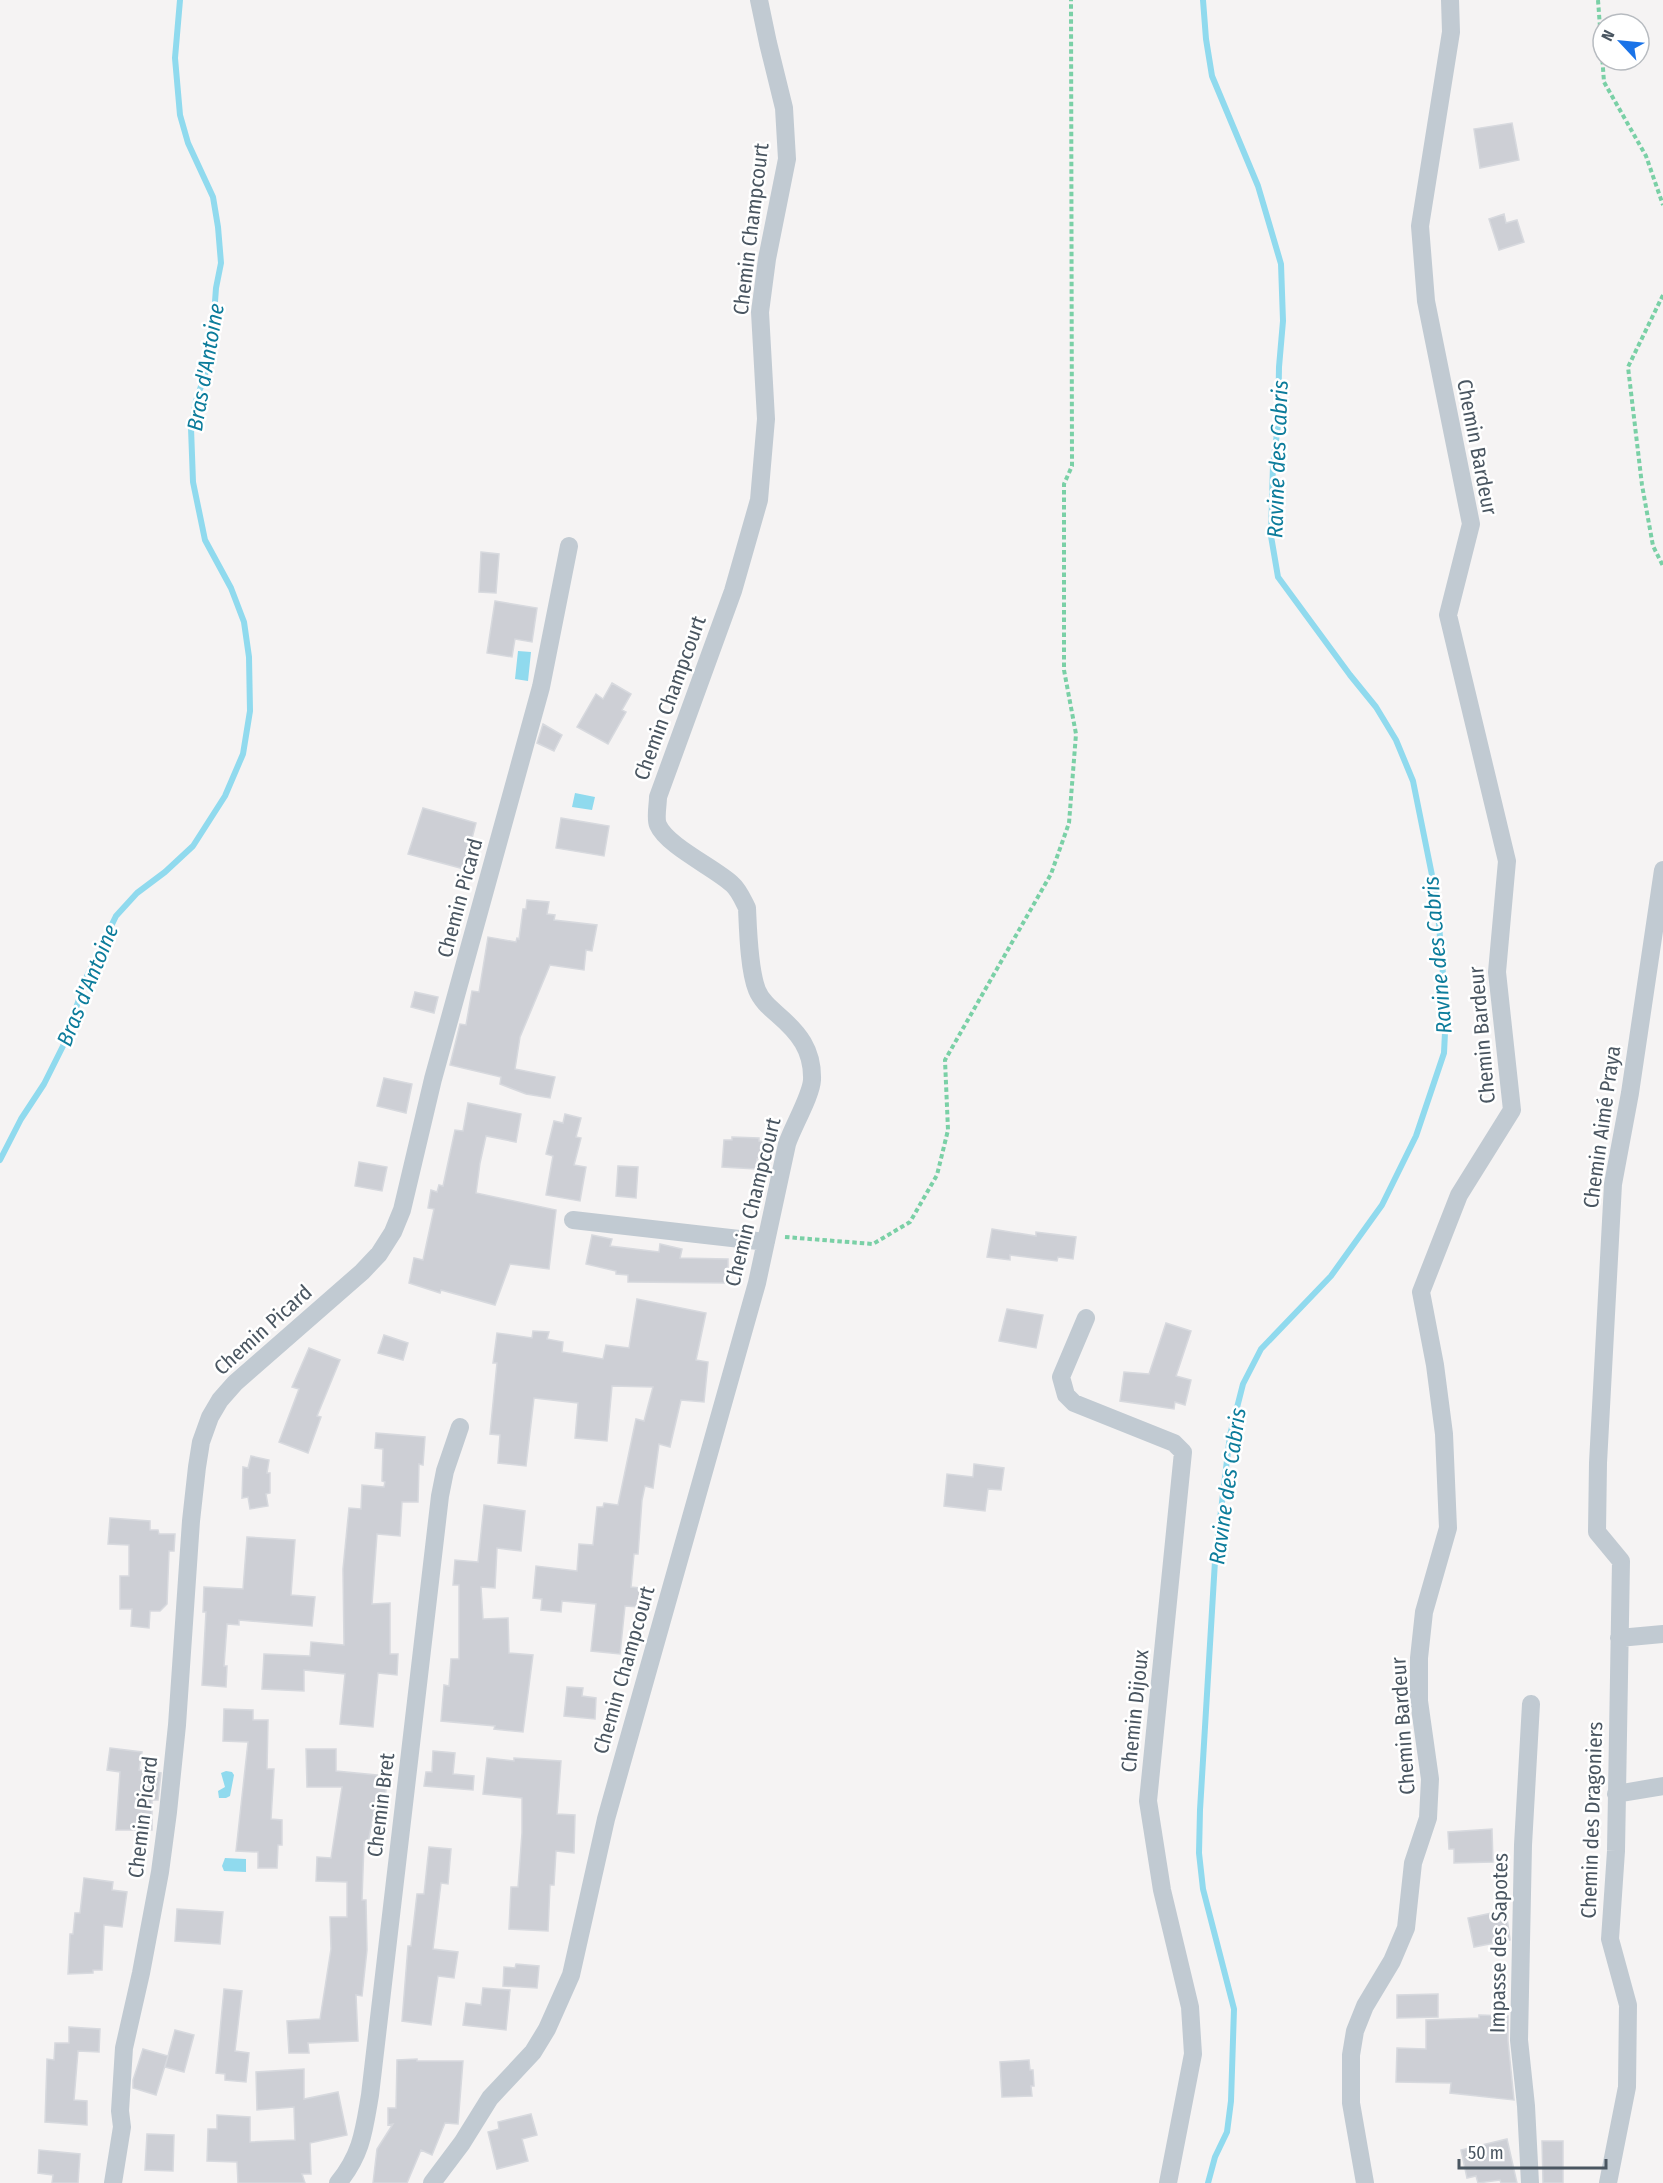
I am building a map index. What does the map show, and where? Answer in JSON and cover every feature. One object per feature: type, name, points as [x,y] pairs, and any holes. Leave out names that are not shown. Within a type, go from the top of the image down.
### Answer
[{"type":"street","name":"Chemin Champcourt","points":[[432,2183],[462,2143],[490,2097],[532,2052],[551,2021],[571,1975],[606,1819],[757,1283],[787,1144],[812,1083],[811,1064],[806,1045],[795,1029],[764,1002],[757,989],[747,908],[741,896],[733,884],[695,859],[666,836],[657,824],[658,797],[733,591],[759,500],[766,418],[760,312],[767,259],[787,159],[784,108],[759,0]]},
{"type":"street","name":"Chemin Bardeur","points":[[1365,2183],[1351,2103],[1351,2055],[1355,2031],[1365,2006],[1392,1961],[1406,1928],[1413,1863],[1428,1818],[1430,1779],[1419,1701],[1419,1658],[1424,1612],[1448,1528],[1444,1434],[1435,1365],[1421,1292],[1459,1196],[1512,1110],[1497,972],[1506,861],[1448,615],[1471,524],[1426,301],[1420,226],[1451,32],[1450,0]]},
{"type":"street","name":"Chemin Picard","points":[[113,2183],[122,2127],[120,2111],[124,2048],[145,1951],[168,1812],[177,1725],[191,1521],[201,1442],[210,1417],[220,1400],[243,1376],[362,1272],[379,1254],[393,1232],[402,1210],[434,1079],[541,687],[569,546]]},
{"type":"street","name":"Chemin Aimé Praya","points":[[1598,1463],[1613,1185],[1630,1092],[1663,870]]},
{"type":"street","points":[[573,1220],[767,1238]]},
{"type":"street","name":"Chemin Dijoux","points":[[1086,1318],[1061,1377],[1066,1395],[1074,1403],[1174,1443],[1183,1452],[1148,1801],[1162,1890],[1190,2007],[1192,2054],[1168,2183]]},
{"type":"street","name":"Chemin Bret","points":[[338,2183],[351,2168],[358,2154],[368,2106],[440,1496],[445,1471],[460,1427]]},
{"type":"street","name":"Chemin des Dragoniers","points":[[1598,1463],[1597,1532],[1621,1561],[1616,1851],[1610,1939],[1628,2005],[1627,2087],[1608,2183]]},
{"type":"street","points":[[1619,1638],[1663,1634]]},
{"type":"street","name":"Impasse des Sapotes","points":[[1530,2183],[1520,2040],[1523,1845],[1532,1704]]},
{"type":"street","points":[[1616,1794],[1663,1786]]},
{"type":"path","points":[[767,1238],[873,1244],[910,1222],[937,1175],[948,1130],[945,1060],[1051,874],[1069,823],[1076,734],[1064,670],[1064,484],[1072,466],[1071,0]]},
{"type":"path","points":[[1598,0],[1604,82],[1646,156],[1663,205]]},
{"type":"path","points":[[1663,295],[1628,367],[1644,495],[1653,546],[1663,566]]},
{"type":"water","points":[[518,651],[531,652],[528,681],[515,679]]},
{"type":"water","points":[[575,793],[595,797],[592,810],[572,807]]},
{"type":"water","points":[[226,1771],[234,1775],[230,1796],[219,1798],[218,1791],[225,1787],[221,1773]]},
{"type":"water","points":[[225,1858],[246,1859],[246,1872],[224,1871],[222,1866]]},
{"type":"building","points":[[1512,123],[1519,160],[1480,168],[1474,129]]},
{"type":"building","points":[[1504,214],[1506,223],[1517,220],[1524,242],[1499,250],[1489,219]]},
{"type":"building","points":[[481,552],[499,554],[496,593],[479,592]]},
{"type":"building","points":[[495,601],[537,608],[532,642],[515,639],[512,657],[487,653]]},
{"type":"building","points":[[612,683],[631,694],[622,710],[626,712],[608,744],[577,727],[596,694],[603,699]]},
{"type":"building","points":[[543,724],[562,735],[554,751],[537,743]]},
{"type":"building","points":[[423,808],[476,823],[464,869],[408,854]]},
{"type":"building","points":[[561,818],[609,826],[604,856],[556,848]]},
{"type":"building","points":[[527,900],[549,902],[547,914],[555,915],[554,920],[597,925],[592,951],[586,950],[584,970],[550,965],[520,1037],[515,1069],[555,1077],[550,1098],[526,1094],[500,1084],[501,1077],[450,1065],[460,1024],[466,1025],[472,991],[479,992],[488,937],[516,942],[517,938],[519,939],[523,909],[526,909]]},
{"type":"building","points":[[415,992],[438,997],[434,1013],[411,1007]]},
{"type":"building","points":[[384,1078],[412,1084],[406,1113],[377,1106]]},
{"type":"building","points":[[468,1103],[521,1114],[516,1142],[486,1136],[476,1193],[556,1210],[549,1269],[510,1264],[495,1305],[441,1290],[440,1293],[409,1283],[414,1258],[423,1260],[434,1209],[428,1208],[431,1190],[437,1192],[439,1185],[443,1186],[455,1130],[463,1131]]},
{"type":"building","points":[[565,1114],[581,1118],[576,1137],[581,1138],[574,1165],[586,1167],[580,1201],[546,1195],[553,1156],[546,1154],[554,1121],[563,1123]]},
{"type":"building","points":[[732,1137],[759,1138],[759,1141],[766,1142],[765,1159],[757,1159],[756,1169],[722,1167],[724,1140],[732,1140]]},
{"type":"building","points":[[359,1162],[387,1167],[382,1191],[355,1186]]},
{"type":"building","points":[[618,1166],[638,1167],[636,1198],[616,1196]]},
{"type":"building","points":[[992,1229],[1036,1236],[1036,1232],[1076,1237],[1073,1259],[1058,1257],[1057,1261],[1010,1255],[1010,1260],[987,1257]]},
{"type":"building","points":[[592,1235],[612,1239],[610,1246],[659,1252],[660,1244],[682,1249],[680,1258],[728,1259],[728,1283],[628,1282],[628,1275],[616,1274],[616,1271],[586,1264]]},
{"type":"building","points":[[637,1299],[706,1313],[696,1360],[708,1362],[704,1402],[681,1400],[670,1447],[659,1444],[653,1488],[645,1486],[638,1554],[634,1554],[631,1587],[640,1588],[639,1607],[625,1606],[620,1654],[591,1651],[596,1604],[562,1601],[561,1612],[541,1610],[542,1599],[533,1598],[536,1566],[577,1571],[579,1544],[593,1545],[597,1507],[603,1507],[604,1503],[618,1505],[636,1419],[644,1421],[653,1387],[612,1386],[607,1441],[575,1438],[578,1403],[534,1398],[526,1466],[498,1463],[500,1435],[490,1434],[497,1363],[493,1363],[497,1333],[532,1338],[533,1331],[549,1332],[547,1339],[563,1342],[562,1352],[603,1359],[606,1345],[629,1348]]},
{"type":"building","points":[[1007,1309],[1043,1315],[1036,1348],[999,1341]]},
{"type":"building","points":[[1166,1323],[1191,1331],[1176,1376],[1191,1380],[1185,1405],[1175,1402],[1174,1409],[1120,1401],[1124,1372],[1149,1374]]},
{"type":"building","points":[[384,1335],[408,1343],[403,1360],[378,1353]]},
{"type":"building","points":[[309,1348],[340,1360],[317,1416],[321,1417],[308,1453],[279,1442],[299,1389],[292,1387]]},
{"type":"building","points":[[376,1433],[425,1437],[423,1465],[419,1464],[418,1502],[402,1502],[400,1536],[377,1534],[372,1604],[390,1603],[390,1654],[398,1654],[397,1675],[378,1673],[373,1727],[340,1724],[345,1674],[304,1670],[304,1691],[262,1689],[264,1654],[310,1656],[311,1642],[344,1645],[343,1569],[349,1508],[361,1509],[362,1485],[384,1487],[385,1482],[382,1481],[383,1449],[375,1448]]},
{"type":"building","points":[[251,1456],[269,1460],[267,1473],[270,1473],[270,1493],[266,1494],[268,1506],[250,1509],[248,1497],[242,1498],[243,1467],[248,1468]]},
{"type":"building","points":[[974,1464],[1004,1468],[1001,1490],[988,1489],[985,1511],[944,1506],[947,1474],[973,1477]]},
{"type":"building","points":[[484,1505],[525,1511],[521,1551],[497,1548],[495,1588],[481,1587],[483,1619],[508,1618],[509,1653],[533,1655],[523,1732],[494,1729],[495,1726],[441,1721],[444,1685],[449,1686],[451,1659],[459,1659],[459,1585],[453,1585],[455,1560],[478,1562]]},
{"type":"building","points":[[110,1518],[150,1521],[150,1530],[158,1530],[159,1534],[175,1534],[174,1551],[169,1551],[167,1604],[160,1611],[150,1611],[149,1628],[131,1626],[132,1609],[120,1609],[120,1576],[129,1576],[129,1545],[108,1544]]},
{"type":"building","points":[[247,1537],[295,1540],[291,1595],[315,1597],[312,1626],[239,1620],[239,1625],[227,1624],[224,1666],[227,1666],[226,1687],[202,1685],[206,1612],[203,1612],[204,1587],[243,1589]]},
{"type":"building","points":[[567,1687],[583,1688],[582,1696],[596,1698],[595,1719],[564,1716]]},
{"type":"building","points":[[224,1709],[253,1710],[253,1720],[268,1720],[267,1769],[274,1769],[271,1819],[282,1820],[282,1845],[278,1845],[277,1868],[258,1868],[258,1852],[236,1851],[248,1742],[223,1741]]},
{"type":"building","points":[[110,1748],[142,1752],[139,1770],[161,1773],[158,1800],[152,1800],[152,1830],[116,1830],[120,1772],[107,1770]]},
{"type":"building","points":[[306,1749],[336,1749],[336,1771],[387,1776],[387,1784],[385,1797],[377,1796],[368,1843],[364,1842],[362,1900],[366,1900],[367,1950],[362,1996],[356,1995],[358,2041],[308,2043],[309,2053],[289,2053],[287,2021],[320,2019],[331,1949],[330,1917],[347,1917],[347,1882],[316,1881],[317,1857],[331,1858],[342,1787],[307,1787]]},
{"type":"building","points":[[433,1751],[455,1753],[453,1774],[474,1776],[473,1790],[424,1786],[426,1772],[432,1772]]},
{"type":"building","points":[[487,1758],[514,1761],[514,1758],[561,1761],[557,1814],[575,1815],[574,1853],[556,1851],[554,1885],[550,1885],[548,1931],[509,1929],[511,1887],[518,1887],[522,1798],[483,1794]]},
{"type":"building","points":[[1492,1829],[1493,1862],[1454,1863],[1454,1849],[1449,1849],[1448,1832]]},
{"type":"building","points":[[429,1847],[451,1849],[448,1884],[441,1883],[433,1949],[458,1952],[454,1978],[438,1976],[431,2025],[402,2021],[408,1946],[411,1946],[417,1894],[424,1894]]},
{"type":"building","points":[[84,1878],[113,1882],[112,1890],[127,1892],[122,1927],[104,1925],[102,1970],[93,1970],[93,1973],[68,1974],[70,1934],[73,1934],[75,1913],[80,1913]]},
{"type":"building","points":[[177,1909],[223,1912],[220,1944],[175,1941]]},
{"type":"building","points":[[1506,1910],[1510,1940],[1474,1947],[1468,1918]]},
{"type":"building","points":[[516,1964],[539,1966],[537,1988],[503,1986],[504,1967],[515,1968]]},
{"type":"building","points":[[483,1988],[510,1990],[506,2030],[463,2025],[466,2003],[481,2005]]},
{"type":"building","points":[[224,1989],[242,1991],[235,2051],[249,2053],[246,2082],[225,2080],[225,2074],[216,2073]]},
{"type":"building","points":[[1438,1994],[1438,2017],[1397,2018],[1397,1995]]},
{"type":"building","points":[[1479,2015],[1508,2016],[1514,2100],[1450,2093],[1451,2083],[1396,2082],[1397,2048],[1426,2049],[1426,2020],[1479,2018]]},
{"type":"building","points":[[69,2027],[100,2029],[99,2052],[78,2051],[74,2100],[87,2101],[87,2125],[45,2122],[47,2059],[54,2060],[55,2043],[69,2043]]},
{"type":"building","points":[[175,2030],[194,2035],[184,2072],[165,2067]]},
{"type":"building","points":[[143,2049],[168,2056],[156,2095],[133,2088],[133,2080]]},
{"type":"building","points":[[417,2059],[417,2061],[463,2061],[458,2124],[445,2123],[432,2155],[421,2150],[407,2183],[373,2183],[377,2149],[393,2124],[388,2125],[388,2108],[396,2108],[397,2060]]},
{"type":"building","points":[[1029,2060],[1030,2070],[1033,2070],[1032,2096],[1002,2097],[1000,2062]]},
{"type":"building","points":[[304,2069],[304,2099],[338,2092],[347,2135],[310,2143],[311,2174],[302,2174],[305,2183],[238,2183],[237,2162],[207,2161],[208,2129],[217,2129],[217,2115],[250,2117],[250,2142],[295,2140],[294,2107],[257,2110],[256,2072]]},
{"type":"building","points":[[531,2114],[537,2135],[522,2139],[528,2161],[497,2169],[488,2132],[499,2129],[498,2122]]},
{"type":"building","points":[[147,2134],[174,2135],[173,2171],[145,2170]]},
{"type":"building","points":[[1507,2139],[1517,2183],[1501,2183],[1500,2180],[1478,2183],[1476,2176],[1467,2178],[1461,2150]]},
{"type":"building","points":[[1542,2141],[1563,2141],[1563,2183],[1543,2183]]},
{"type":"building","points":[[39,2150],[80,2154],[78,2183],[52,2183],[53,2175],[38,2173]]},
{"type":"waterway","name":"Bras d'Antoine","points":[[0,1160],[63,1046],[87,976],[116,916],[137,893],[165,872],[193,846],[225,796],[243,754],[250,711],[249,657],[244,622],[231,588],[205,540],[193,482],[191,428],[196,401],[211,357],[216,288],[221,263],[213,197],[188,143],[180,115],[175,58],[180,0]]},
{"type":"waterway","name":"Ravine des Cabris","points":[[1203,0],[1212,76],[1258,186],[1281,264],[1283,321],[1278,425],[1273,465],[1271,536],[1278,577],[1376,707],[1396,740],[1413,781],[1437,900],[1446,1012],[1444,1053],[1416,1136],[1382,1205],[1331,1276],[1261,1349],[1243,1384],[1230,1435],[1215,1561],[1199,1853],[1203,1889],[1234,2009],[1231,2101],[1227,2132],[1215,2157],[1208,2183]]}]
